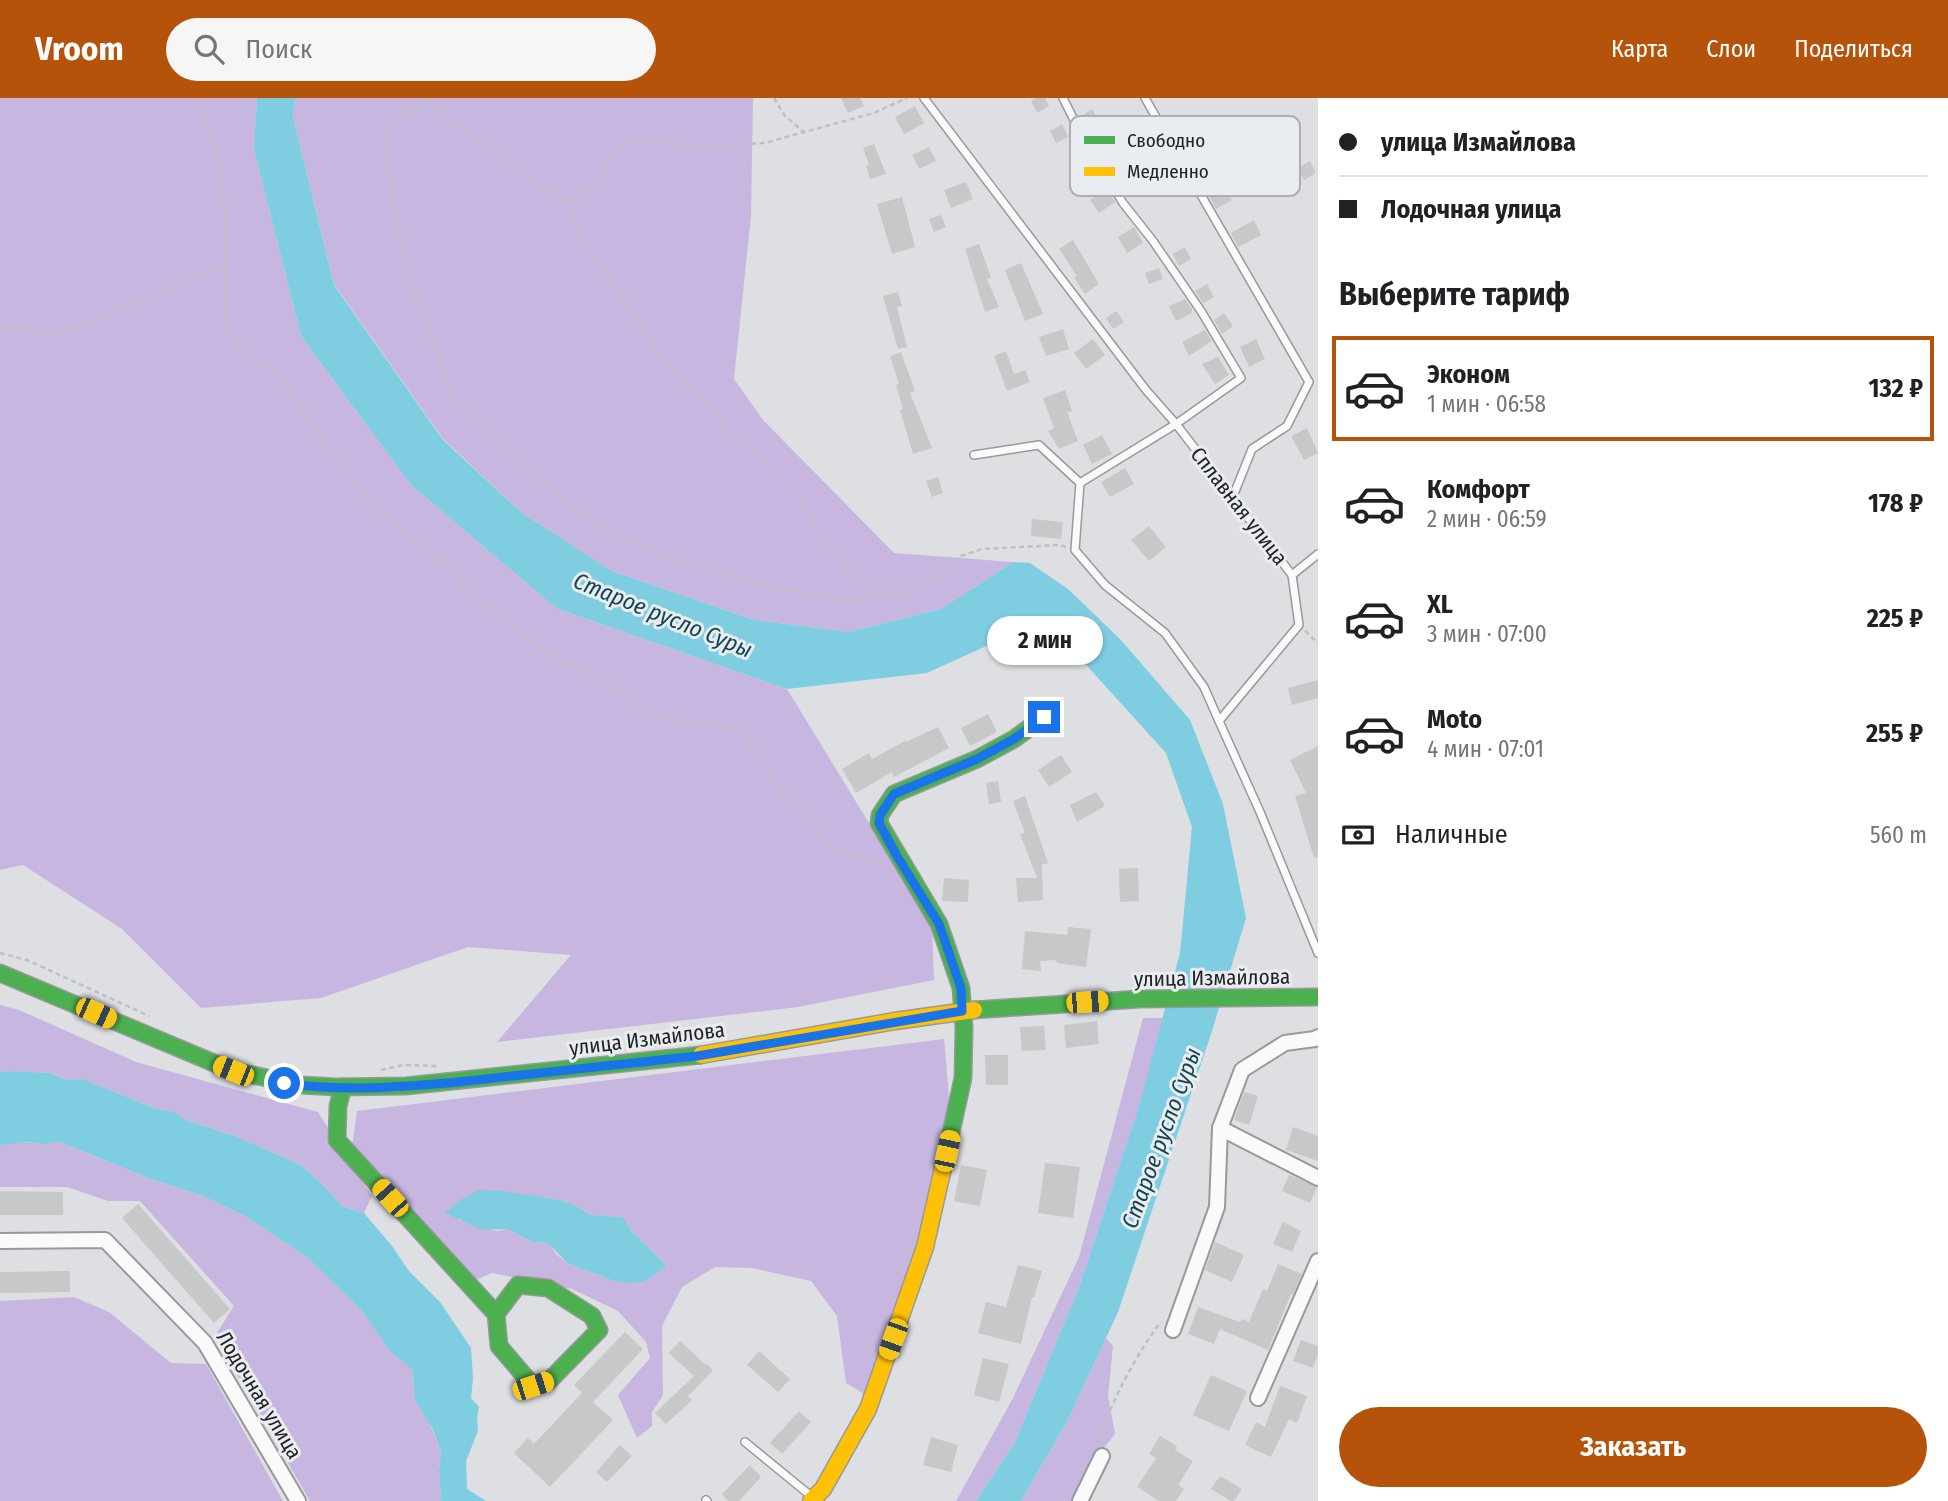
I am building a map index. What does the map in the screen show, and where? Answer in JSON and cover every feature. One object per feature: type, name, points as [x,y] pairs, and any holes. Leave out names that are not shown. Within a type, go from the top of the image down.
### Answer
[{"type":"street","points":[[813,1500],[823,1489],[868,1409],[925,1247],[963,1078],[961,988],[939,924],[879,823],[880,815],[894,794],[977,759],[1014,739],[1044,717]]},
{"type":"street","name":"улица Измайлова","points":[[0,973],[233,1071],[264,1080],[304,1086],[342,1087],[445,1084],[697,1056],[962,1011],[1172,998],[1318,997]]},
{"type":"street","points":[[1173,1330],[1217,1206],[1220,1128],[1242,1070],[1285,1043],[1318,1037]]},
{"type":"street","points":[[342,1087],[338,1106],[337,1140],[496,1314],[499,1346],[533,1386],[549,1381],[599,1330],[592,1316],[548,1288],[518,1285],[496,1314]]},
{"type":"street","points":[[1220,1128],[1318,1178]]},
{"type":"street","name":"Лодочная улица","points":[[0,1241],[105,1240],[205,1343],[298,1501]]},
{"type":"street","points":[[1258,1398],[1318,1261]]},
{"type":"street","points":[[1080,1501],[1102,1456]]},
{"type":"lane","name":"Сплавная улица","points":[[925,98],[1146,390],[1176,424],[1292,575],[1299,625]]},
{"type":"lane","points":[[1063,98],[1072,116]]},
{"type":"lane","points":[[1145,98],[1155,116]]},
{"type":"lane","points":[[1080,483],[1176,424],[1241,378],[1153,241],[1119,196]]},
{"type":"lane","points":[[1202,196],[1309,382]]},
{"type":"lane","points":[[1232,499],[1252,449],[1287,426],[1309,382],[1318,378]]},
{"type":"lane","points":[[974,455],[1039,445],[1080,483]]},
{"type":"lane","points":[[1080,483],[1075,550],[1105,585],[1165,633],[1204,687],[1260,811],[1318,953]]},
{"type":"lane","points":[[1292,575],[1318,554]]},
{"type":"lane","points":[[1219,722],[1299,625]]},
{"type":"lane","points":[[746,1442],[813,1500]]},
{"type":"path","points":[[195,98],[211,135],[222,183],[225,215],[226,329],[248,358],[274,369],[372,508],[454,572],[477,600],[510,622],[539,647],[608,683],[634,704],[668,719],[737,729],[762,756],[782,793],[831,846],[857,858],[883,860],[897,856]]},
{"type":"path","points":[[425,98],[500,157],[565,200],[571,201],[596,183],[607,169],[615,149],[632,140],[667,140],[701,151],[724,145],[765,143],[874,113],[907,98]]},
{"type":"path","points":[[774,98],[785,116],[804,132]]},
{"type":"path","points":[[429,103],[393,119],[387,135],[390,183],[408,273],[458,407],[508,455],[598,526],[676,560],[742,579],[853,600],[889,594],[902,595],[938,576],[961,556],[982,550],[1060,545],[1075,550]]},
{"type":"path","points":[[565,200],[589,252],[606,271],[652,344],[680,378],[712,406],[729,432],[769,462],[804,499],[810,519],[823,539],[850,570],[889,594]]},
{"type":"path","points":[[0,326],[52,335],[93,323],[132,303],[225,265]]},
{"type":"path","points":[[1299,625],[1318,643]]},
{"type":"path","points":[[0,953],[27,960],[159,1021]]},
{"type":"path","points":[[375,1071],[403,1065],[442,1066]]},
{"type":"path","points":[[1102,1456],[1100,1439],[1106,1418],[1136,1358],[1150,1334],[1167,1315],[1182,1304]]},
{"type":"shaded area","points":[[0,98],[257,98],[254,149],[301,336],[411,485],[556,608],[787,689],[932,926],[934,980],[798,1007],[497,1042],[571,955],[468,947],[321,998],[201,1008],[122,929],[23,865],[0,870]]},
{"type":"shaded area","points":[[295,98],[753,98],[751,216],[734,379],[763,420],[894,553],[1013,562],[941,609],[849,632],[754,620],[612,571],[522,513],[443,439],[334,284],[293,117]]},
{"type":"shaded area","points":[[0,1005],[19,1010],[136,1062],[318,1112],[372,1196],[364,1213],[343,1207],[301,1165],[235,1136],[186,1120],[174,1112],[154,1108],[83,1079],[66,1080],[51,1073],[0,1072]]},
{"type":"shaded area","points":[[1143,1018],[1163,1018],[1138,1109],[1080,1285],[1015,1442],[976,1501],[956,1501],[1013,1398],[1079,1257]]},
{"type":"shaded area","points":[[944,1039],[950,1109],[912,1262],[866,1395],[846,1383],[837,1316],[811,1281],[752,1268],[715,1267],[682,1287],[662,1326],[663,1395],[652,1412],[652,1426],[637,1438],[618,1395],[650,1358],[646,1342],[618,1311],[572,1289],[492,1273],[476,1280],[352,1147],[357,1111]],"holes":[[[494,1191],[560,1200],[591,1215],[623,1217],[632,1232],[667,1266],[645,1281],[614,1281],[567,1263],[556,1254],[549,1243],[532,1242],[507,1229],[496,1231],[458,1220]]]},
{"type":"shaded area","points":[[58,1141],[148,1178],[201,1195],[245,1216],[308,1258],[363,1312],[412,1369],[413,1384],[441,1451],[441,1501],[310,1501],[215,1336],[234,1306],[140,1201],[108,1201],[67,1187],[0,1187],[0,1145]]},
{"type":"shaded area","points":[[74,1297],[109,1312],[171,1363],[206,1364],[283,1501],[0,1501],[0,1301]]},
{"type":"shaded area","points":[[1106,1338],[1113,1346],[1108,1396],[1115,1434],[1072,1501],[1021,1501],[1069,1418]]},
{"type":"water","name":"Старое русло Суры","points":[[257,98],[295,98],[293,117],[334,285],[443,440],[522,513],[612,571],[754,620],[849,632],[941,609],[1013,562],[1030,563],[1068,589],[1121,640],[1190,720],[1223,804],[1246,918],[1212,1031],[1118,1312],[1069,1418],[1021,1501],[976,1501],[1015,1442],[1080,1285],[1138,1109],[1180,953],[1192,827],[1166,753],[1069,646],[1004,638],[927,673],[787,689],[556,608],[411,485],[301,336],[254,149]]},
{"type":"water","points":[[0,1072],[51,1073],[66,1080],[83,1079],[154,1108],[174,1112],[186,1120],[235,1136],[301,1165],[343,1207],[364,1213],[409,1271],[440,1302],[471,1348],[471,1398],[479,1407],[478,1431],[466,1461],[467,1489],[486,1501],[441,1501],[441,1451],[432,1428],[415,1400],[412,1369],[389,1350],[363,1312],[308,1258],[245,1216],[201,1195],[148,1178],[58,1141],[0,1145]]},
{"type":"water","points":[[479,1190],[560,1200],[591,1215],[623,1217],[632,1232],[667,1266],[645,1281],[614,1281],[567,1263],[548,1243],[532,1242],[507,1229],[482,1230],[445,1213],[460,1200]]},
{"type":"building","points":[[841,98],[860,98],[864,106],[848,113]]},
{"type":"building","points":[[1045,98],[1049,106],[1037,113],[1031,101]]},
{"type":"building","points":[[915,106],[924,123],[904,134],[895,117]]},
{"type":"building","points":[[1092,109],[1096,116],[1081,116]]},
{"type":"building","points":[[1062,124],[1068,137],[1056,143],[1050,131]]},
{"type":"building","points":[[874,144],[886,174],[870,179],[866,166],[869,165],[863,148]]},
{"type":"building","points":[[929,147],[936,161],[919,169],[912,155]]},
{"type":"building","points":[[1310,161],[1316,173],[1304,180],[1300,167]]},
{"type":"building","points":[[966,182],[973,199],[951,208],[944,190]]},
{"type":"building","points":[[1095,196],[1111,196],[1115,202],[1099,213],[1090,200]]},
{"type":"building","points":[[1209,196],[1230,196],[1232,200],[1216,209]]},
{"type":"building","points":[[902,197],[915,247],[892,254],[877,204]]},
{"type":"building","points":[[941,215],[946,227],[934,232],[929,219]]},
{"type":"building","points":[[1254,220],[1261,235],[1238,247],[1231,233]]},
{"type":"building","points":[[1134,227],[1143,243],[1127,253],[1118,237]]},
{"type":"building","points":[[1073,240],[1099,284],[1085,294],[1059,249]]},
{"type":"building","points":[[979,244],[991,277],[987,279],[999,307],[985,312],[965,249]]},
{"type":"building","points":[[1185,247],[1191,259],[1179,266],[1173,254]]},
{"type":"building","points":[[1021,263],[1043,314],[1025,321],[1005,270]]},
{"type":"building","points":[[1159,268],[1163,279],[1149,284],[1145,273]]},
{"type":"building","points":[[1207,284],[1214,297],[1203,303],[1195,291]]},
{"type":"building","points":[[898,292],[902,306],[897,307],[907,347],[898,349],[883,296]]},
{"type":"building","points":[[1185,299],[1192,313],[1176,321],[1169,306]]},
{"type":"building","points":[[1116,311],[1124,322],[1113,329],[1106,318]]},
{"type":"building","points":[[1224,313],[1233,326],[1222,334],[1214,320]]},
{"type":"building","points":[[1063,329],[1069,349],[1046,356],[1039,337]]},
{"type":"building","points":[[1205,330],[1212,341],[1189,356],[1182,342]]},
{"type":"building","points":[[1093,339],[1105,355],[1086,369],[1074,353]]},
{"type":"building","points":[[1256,339],[1265,359],[1249,367],[1240,347]]},
{"type":"building","points":[[1006,351],[1014,374],[1025,370],[1030,382],[1007,391],[994,356]]},
{"type":"building","points":[[901,352],[915,391],[910,393],[932,448],[913,454],[900,410],[903,409],[896,385],[899,384],[890,356]]},
{"type":"building","points":[[1218,357],[1229,375],[1215,384],[1202,364]]},
{"type":"building","points":[[1065,390],[1072,411],[1067,412],[1078,441],[1059,449],[1048,431],[1054,428],[1043,398]]},
{"type":"building","points":[[1307,428],[1318,453],[1304,460],[1291,436]]},
{"type":"building","points":[[1102,435],[1112,454],[1092,464],[1083,445]]},
{"type":"building","points":[[1125,468],[1134,484],[1110,497],[1101,482]]},
{"type":"building","points":[[938,477],[943,493],[932,497],[926,481]]},
{"type":"building","points":[[1032,519],[1063,522],[1061,539],[1031,536]]},
{"type":"building","points":[[1149,526],[1166,547],[1149,561],[1131,540]]},
{"type":"building","points":[[1318,680],[1318,698],[1292,705],[1288,688]]},
{"type":"building","points":[[988,714],[997,732],[970,746],[961,728]]},
{"type":"building","points":[[938,727],[949,748],[894,777],[892,772],[856,793],[842,769],[869,753],[872,759]]},
{"type":"building","points":[[1318,746],[1318,857],[1314,858],[1295,796],[1306,793],[1290,760]]},
{"type":"building","points":[[1061,755],[1072,772],[1049,787],[1038,770]]},
{"type":"building","points":[[998,781],[1001,802],[989,804],[986,783]]},
{"type":"building","points":[[1096,792],[1105,806],[1077,822],[1070,805]]},
{"type":"building","points":[[1025,796],[1048,863],[1042,865],[1043,900],[1018,902],[1016,878],[1037,878],[1020,834],[1025,833],[1013,801]]},
{"type":"building","points":[[1138,868],[1139,901],[1120,902],[1119,869]]},
{"type":"building","points":[[944,878],[969,880],[968,902],[942,901]]},
{"type":"building","points":[[1068,927],[1091,929],[1086,967],[1057,963],[1056,960],[1040,961],[1041,971],[1022,969],[1025,931],[1067,935]]},
{"type":"building","points":[[1097,1021],[1099,1044],[1066,1048],[1064,1025]]},
{"type":"building","points":[[1044,1026],[1046,1050],[1022,1051],[1020,1027]]},
{"type":"building","points":[[985,1055],[1008,1055],[1008,1085],[986,1085]]},
{"type":"building","points":[[1244,1092],[1258,1096],[1249,1125],[1234,1120]]},
{"type":"building","points":[[1293,1127],[1318,1136],[1318,1161],[1286,1150]]},
{"type":"building","points":[[1045,1163],[1080,1167],[1073,1218],[1038,1213]]},
{"type":"building","points":[[961,1165],[987,1170],[980,1206],[954,1201]]},
{"type":"building","points":[[1289,1175],[1317,1187],[1310,1203],[1282,1191]]},
{"type":"building","points":[[0,1191],[63,1192],[63,1215],[0,1215]]},
{"type":"building","points":[[138,1204],[230,1309],[214,1323],[122,1218]]},
{"type":"building","points":[[1283,1222],[1301,1231],[1292,1252],[1273,1244]]},
{"type":"building","points":[[1215,1242],[1244,1255],[1232,1282],[1205,1270]]},
{"type":"building","points":[[1278,1264],[1302,1274],[1268,1350],[1220,1329],[1214,1344],[1188,1334],[1198,1307],[1240,1322],[1242,1319],[1249,1322],[1263,1289],[1267,1291]]},
{"type":"building","points":[[1018,1265],[1042,1271],[1032,1297],[1021,1344],[978,1333],[986,1302],[1006,1307]]},
{"type":"building","points":[[70,1271],[70,1292],[0,1293],[0,1272]]},
{"type":"building","points":[[625,1332],[643,1349],[593,1402],[613,1420],[550,1487],[514,1453],[528,1438],[534,1444],[582,1393],[574,1385]]},
{"type":"building","points":[[1301,1340],[1318,1346],[1313,1368],[1293,1361]]},
{"type":"building","points":[[680,1341],[713,1370],[688,1396],[692,1400],[666,1424],[655,1413],[694,1376],[669,1353]]},
{"type":"building","points":[[759,1351],[790,1379],[778,1392],[747,1365]]},
{"type":"building","points":[[983,1358],[1009,1364],[999,1402],[974,1395]]},
{"type":"building","points":[[1211,1375],[1247,1391],[1229,1431],[1193,1415]]},
{"type":"building","points":[[1280,1386],[1307,1396],[1297,1423],[1289,1419],[1271,1457],[1245,1445],[1256,1422],[1265,1427]]},
{"type":"building","points":[[799,1411],[811,1422],[782,1454],[770,1443]]},
{"type":"building","points":[[1160,1436],[1177,1446],[1175,1450],[1193,1461],[1178,1485],[1184,1489],[1176,1501],[1159,1501],[1137,1487],[1156,1458],[1149,1454]]},
{"type":"building","points":[[931,1437],[958,1445],[951,1472],[923,1465]]},
{"type":"building","points":[[620,1445],[632,1456],[607,1482],[596,1472]]},
{"type":"building","points":[[750,1465],[761,1477],[739,1501],[728,1501],[722,1494]]},
{"type":"building","points":[[1220,1476],[1242,1489],[1234,1501],[1211,1489]]},
{"type":"traffic: fast","points":[[948,1146],[963,1078],[964,1028],[961,988],[939,924],[879,823],[880,815],[894,794],[977,759],[1014,739],[1044,717]]},
{"type":"traffic: fast","points":[[0,973],[233,1071],[301,1085],[406,1086],[701,1055]]},
{"type":"traffic: fast","points":[[974,1010],[1140,999],[1318,997]]},
{"type":"traffic: fast","points":[[343,1087],[338,1106],[337,1140],[496,1314],[499,1346],[533,1386],[549,1381],[599,1330],[592,1316],[548,1288],[518,1285],[496,1314]]},
{"type":"traffic: slow","points":[[701,1055],[974,1010]]},
{"type":"traffic: slow","points":[[811,1501],[823,1489],[868,1409],[925,1247],[948,1146]]},
{"type":"route","points":[[284,1083],[342,1087],[419,1086],[458,1082],[697,1056],[962,1011],[961,988],[939,924],[879,823],[880,815],[894,794],[977,759],[1014,739],[1044,717]]}]
